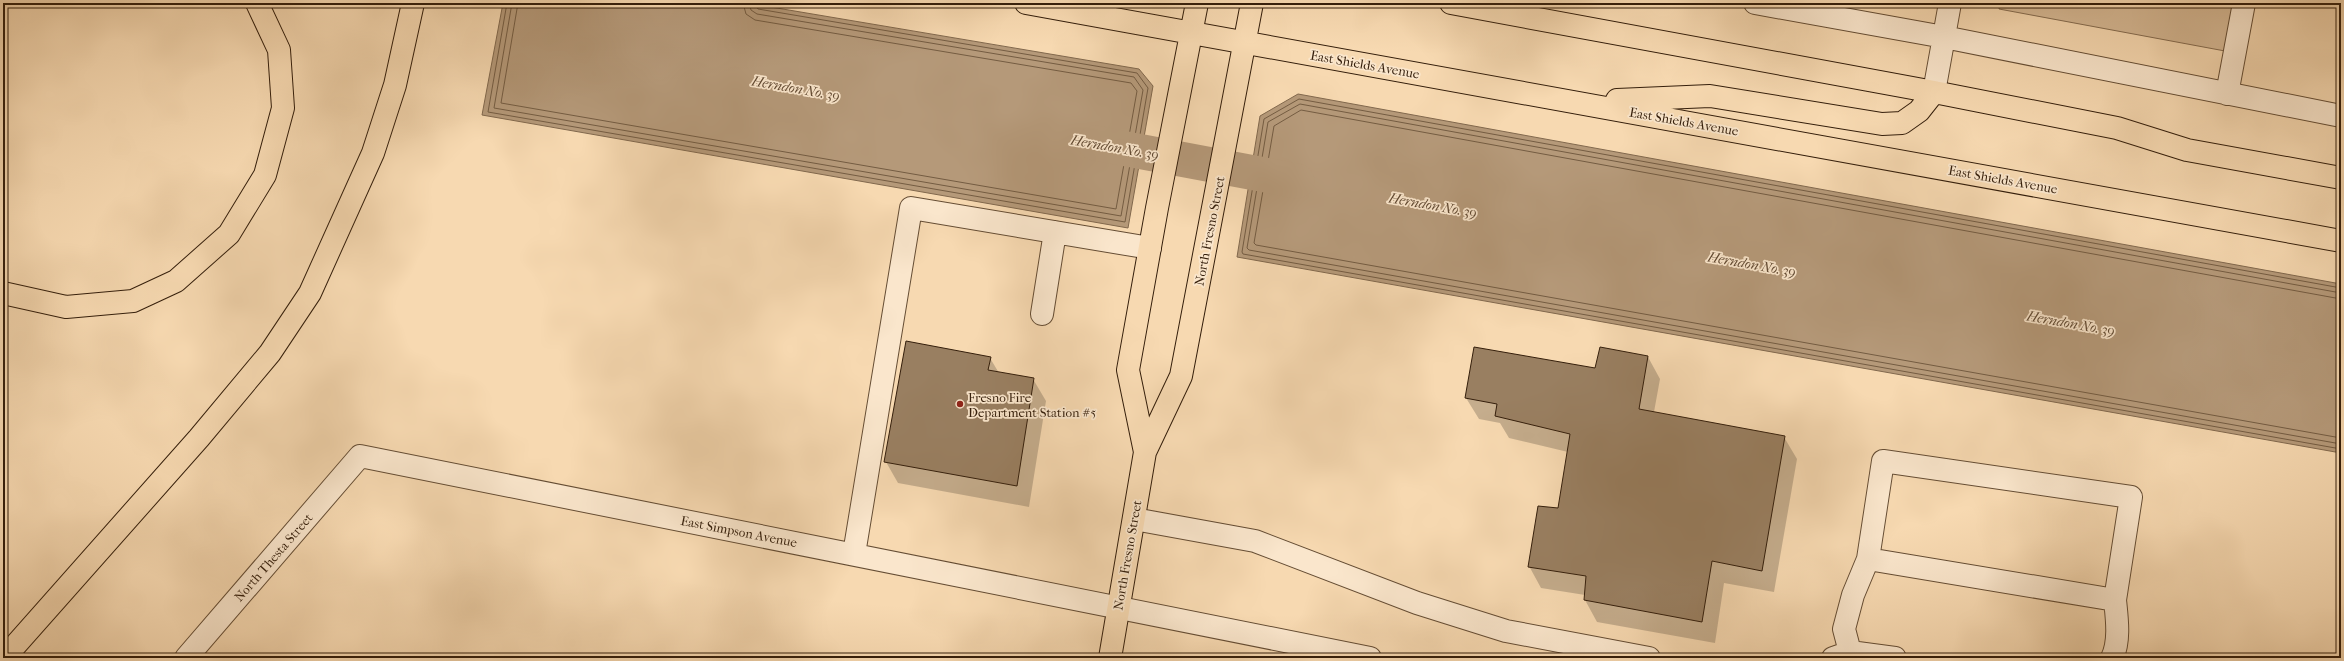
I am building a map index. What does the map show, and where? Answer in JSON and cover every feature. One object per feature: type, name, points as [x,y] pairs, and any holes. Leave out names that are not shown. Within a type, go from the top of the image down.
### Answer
[{"type":"main road","points":[[3,293],[66,307],[133,301],[176,281],[229,234],[265,175],[283,108],[279,50],[257,3]]},
{"type":"main road","points":[[4,658],[194,444],[270,353],[310,293],[373,153],[395,85],[413,3]]},
{"type":"main road","name":"East Shields Avenue","points":[[1026,3],[1191,31],[2341,241]]},
{"type":"main road","name":"North Fresno Street","points":[[1145,452],[1128,370],[1177,101],[1197,3]]},
{"type":"main road","name":"North Fresno Street","points":[[1110,658],[1145,452],[1181,376],[1252,3]]},
{"type":"main road","points":[[1451,3],[1934,92],[2117,128],[2187,150],[2341,178]]},
{"type":"main road","points":[[1578,102],[1710,96],[1882,124],[1902,123],[1919,111],[1934,92]]},
{"type":"street","points":[[1755,3],[1944,37],[2341,116]]},
{"type":"street","points":[[1934,92],[1950,3]]},
{"type":"street","points":[[2227,94],[2244,3]]},
{"type":"street","points":[[854,554],[911,208],[1150,248]]},
{"type":"street","points":[[1042,314],[1055,232]]},
{"type":"street","name":"East Simpson Avenue","points":[[360,456],[1118,606],[1370,658]]},
{"type":"street","name":"North Thesta Street","points":[[186,658],[360,456]]},
{"type":"street","points":[[1895,658],[1841,655],[1844,629],[1853,595],[1868,559],[1883,461],[2130,498],[2115,600],[2118,620],[2116,650],[2112,658]]},
{"type":"street","points":[[1134,519],[1254,541],[1417,603],[1506,631],[1649,658]]},
{"type":"street","points":[[1868,559],[2115,600]]},
{"type":"shaded area","points":[[2000,3],[2234,3],[2225,51],[1999,9]]},
{"type":"water","points":[[503,3],[747,3],[1139,69],[1153,86],[1128,228],[482,115]]},
{"type":"water","points":[[1298,94],[2341,284],[2341,453],[1237,257],[1260,116]]},
{"type":"building","points":[[906,341],[991,357],[988,370],[1034,378],[1017,486],[884,462]]},
{"type":"building","points":[[1474,347],[1595,368],[1600,347],[1648,356],[1639,409],[1785,436],[1762,571],[1712,561],[1702,622],[1584,600],[1586,576],[1528,567],[1538,506],[1558,508],[1570,434],[1495,416],[1497,404],[1465,398]]},
{"type":"waterway","name":"Herndon No. 39","points":[[1095,143],[1297,181]]},
{"type":"place","name":"Fresno Fire Department Station #5","points":[[960,404]]}]
